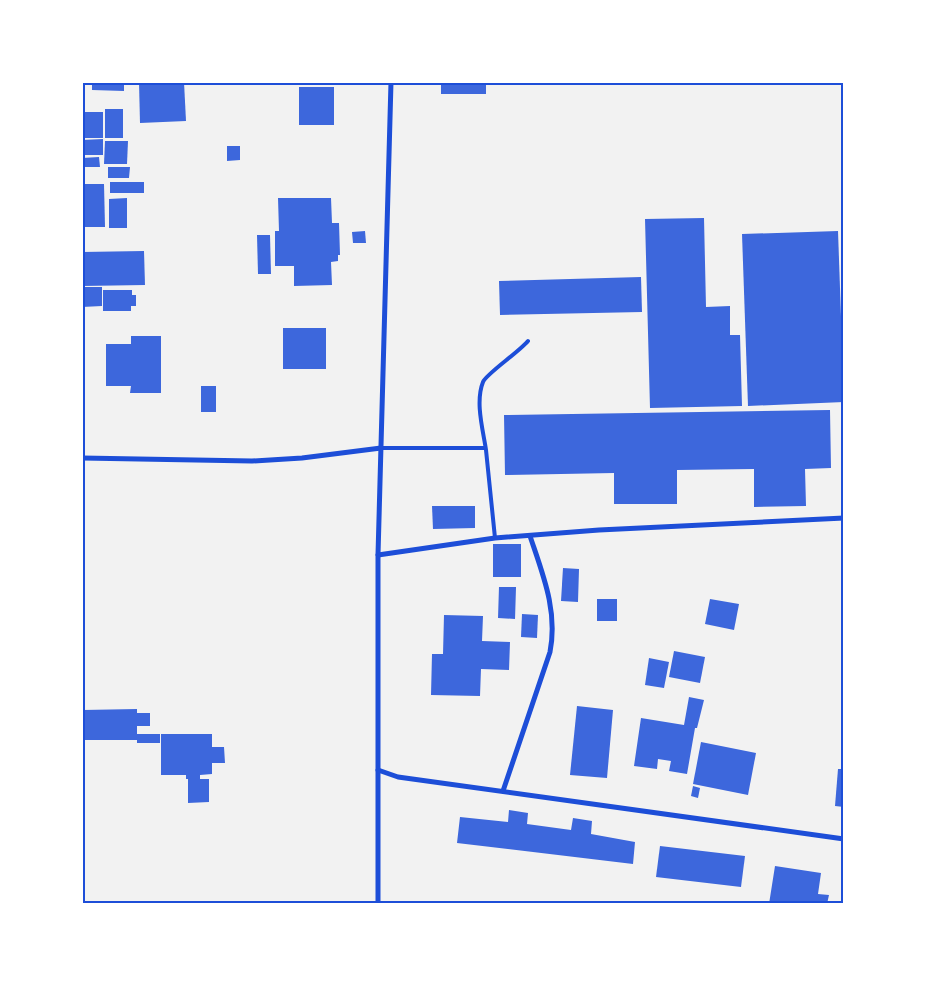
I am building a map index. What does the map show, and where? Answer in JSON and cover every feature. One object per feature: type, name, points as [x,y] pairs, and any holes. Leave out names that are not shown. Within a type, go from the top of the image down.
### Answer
[{"type":"street","points":[[378,904],[378,555],[391,82]]},
{"type":"street","points":[[82,458],[252,461],[311,457],[381,448]]},
{"type":"street","points":[[378,555],[495,538],[599,530],[844,518]]},
{"type":"street","points":[[503,791],[553,638],[553,619],[549,596],[530,536]]},
{"type":"street","points":[[378,770],[398,777],[844,839]]},
{"type":"lane","points":[[495,538],[481,416],[483,381],[491,372],[517,354],[528,341]]},
{"type":"lane","points":[[381,448],[486,448]]},
{"type":"building","points":[[92,82],[124,82],[124,91],[92,90]]},
{"type":"building","points":[[139,82],[184,82],[186,121],[140,123]]},
{"type":"building","points":[[441,82],[486,82],[486,94],[441,94]]},
{"type":"building","points":[[299,87],[334,87],[334,125],[299,125]]},
{"type":"building","points":[[105,109],[123,109],[123,138],[105,138]]},
{"type":"building","points":[[82,112],[103,112],[103,138],[82,138]]},
{"type":"building","points":[[103,139],[103,155],[82,155],[82,140]]},
{"type":"building","points":[[105,141],[128,141],[127,164],[104,164]]},
{"type":"building","points":[[227,146],[240,146],[240,160],[227,161]]},
{"type":"building","points":[[99,157],[100,167],[82,167],[82,158]]},
{"type":"building","points":[[108,167],[130,167],[129,178],[108,178]]},
{"type":"building","points":[[110,182],[144,182],[144,193],[110,193]]},
{"type":"building","points":[[82,184],[104,184],[105,227],[82,227]]},
{"type":"building","points":[[127,198],[127,228],[109,228],[109,199]]},
{"type":"building","points":[[278,198],[331,198],[332,223],[339,223],[340,255],[338,255],[338,261],[331,262],[332,285],[294,286],[294,266],[275,266],[275,231],[279,231]]},
{"type":"building","points":[[704,218],[706,307],[730,306],[730,335],[740,335],[742,406],[650,408],[645,219]]},
{"type":"building","points":[[365,231],[366,243],[353,243],[352,232]]},
{"type":"building","points":[[838,231],[844,402],[748,406],[742,234]]},
{"type":"building","points":[[257,235],[270,235],[271,274],[258,274]]},
{"type":"building","points":[[144,251],[145,285],[82,286],[82,252]]},
{"type":"building","points":[[641,277],[642,312],[500,315],[499,281]]},
{"type":"building","points":[[82,287],[102,287],[102,306],[82,307]]},
{"type":"building","points":[[103,290],[132,290],[132,295],[136,295],[136,306],[131,306],[131,311],[103,311]]},
{"type":"building","points":[[283,328],[326,328],[326,369],[283,369]]},
{"type":"building","points":[[131,336],[161,336],[161,393],[130,393],[131,386],[106,386],[106,344],[131,344]]},
{"type":"building","points":[[201,386],[216,386],[216,412],[201,412]]},
{"type":"building","points":[[830,410],[831,468],[805,469],[806,506],[754,507],[754,469],[677,470],[677,504],[614,504],[614,473],[505,475],[504,415]]},
{"type":"building","points":[[432,506],[475,506],[475,528],[433,529]]},
{"type":"building","points":[[493,544],[521,544],[521,577],[493,577]]},
{"type":"building","points":[[563,568],[579,569],[578,602],[561,601]]},
{"type":"building","points":[[499,587],[516,587],[515,619],[498,618]]},
{"type":"building","points":[[597,599],[617,599],[617,621],[597,621]]},
{"type":"building","points":[[710,599],[739,604],[734,630],[705,624]]},
{"type":"building","points":[[522,614],[538,615],[537,638],[521,637]]},
{"type":"building","points":[[444,615],[483,616],[482,641],[510,642],[509,670],[481,669],[480,696],[431,695],[432,654],[443,654]]},
{"type":"building","points":[[674,651],[705,657],[700,683],[669,677]]},
{"type":"building","points":[[649,658],[669,662],[664,688],[645,685]]},
{"type":"building","points":[[689,697],[704,700],[697,728],[695,728],[687,774],[669,771],[671,761],[658,759],[657,769],[634,766],[641,718],[684,725]]},
{"type":"building","points":[[577,706],[613,710],[607,778],[570,775]]},
{"type":"building","points":[[137,709],[137,713],[150,713],[150,726],[137,726],[137,734],[160,734],[160,743],[137,743],[137,740],[83,740],[83,710]]},
{"type":"building","points":[[161,734],[212,734],[212,747],[224,747],[225,763],[212,763],[212,774],[200,775],[200,779],[209,779],[209,802],[188,803],[188,779],[186,779],[186,775],[161,775]]},
{"type":"building","points":[[701,742],[756,753],[748,795],[693,784]]},
{"type":"building","points":[[838,769],[844,769],[844,807],[835,806]]},
{"type":"building","points":[[693,786],[700,788],[698,798],[691,796]]},
{"type":"building","points":[[509,810],[528,813],[527,824],[571,830],[573,818],[592,821],[591,834],[635,842],[633,864],[457,843],[460,817],[508,822]]},
{"type":"building","points":[[660,846],[745,856],[741,887],[656,877]]},
{"type":"building","points":[[775,866],[821,873],[818,894],[829,895],[827,904],[769,904]]}]
